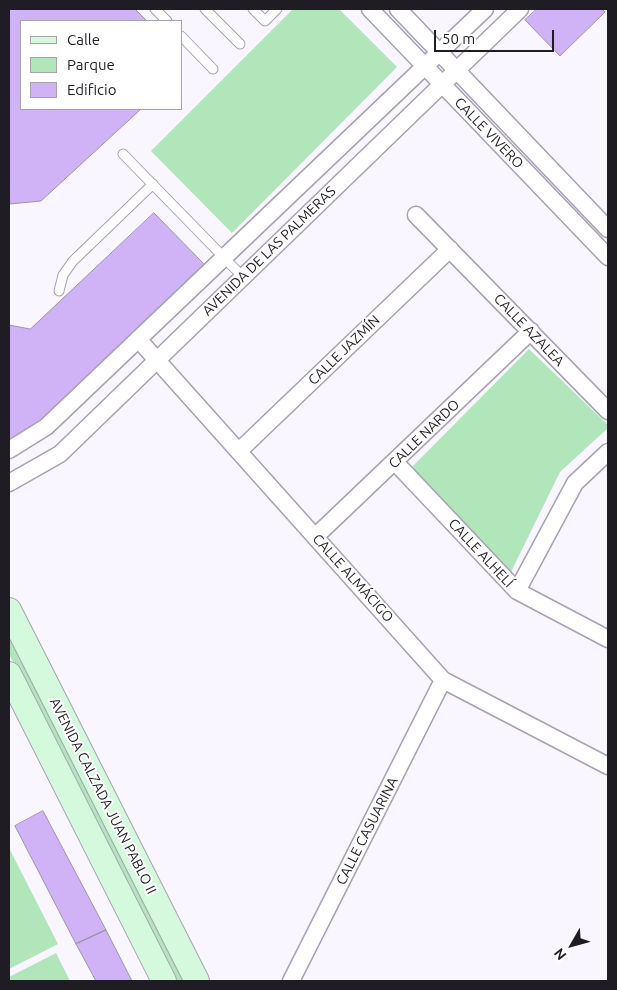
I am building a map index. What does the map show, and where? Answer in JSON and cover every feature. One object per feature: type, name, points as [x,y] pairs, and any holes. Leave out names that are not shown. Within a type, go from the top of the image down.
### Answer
[{"type":"main road","name":"AVENIDA CALZADA JUAN PABLO II","points":[[9,610],[197,981]]},
{"type":"main road","name":"AVENIDA CALZADA JUAN PABLO II","points":[[9,674],[164,981]]},
{"type":"street","name":"CALLE VIVERO","points":[[398,9],[608,229]]},
{"type":"street","name":"AVENIDA DE LAS PALMERAS","points":[[9,450],[46,427],[485,9]]},
{"type":"street","name":"AVENIDA DE LAS PALMERAS","points":[[9,483],[60,454],[520,9]]},
{"type":"street","name":"CALLE VIVERO","points":[[381,12],[426,66],[608,257]]},
{"type":"street","points":[[576,224],[591,210]]},
{"type":"street","name":"CALLE AZALEA","points":[[416,215],[608,410]]},
{"type":"street","name":"CALLE JAZMÍN","points":[[239,451],[450,249]]},
{"type":"street","name":"CALLE NARDO","points":[[316,536],[531,331]]},
{"type":"street","name":"CALLE ALMÁCIGO","points":[[138,339],[443,680],[608,766]]},
{"type":"street","points":[[516,591],[576,482],[608,452]]},
{"type":"street","name":"CALLE ALHELÍ","points":[[395,462],[516,591],[608,640]]},
{"type":"street","name":"CALLE CASUARINA","points":[[291,981],[443,680]]},
{"type":"lane","points":[[156,9],[166,20]]},
{"type":"lane","points":[[205,9],[240,44]]},
{"type":"lane","points":[[253,9],[265,21],[277,9]]},
{"type":"lane","points":[[182,37],[213,69]]},
{"type":"lane","points":[[123,154],[242,276]]},
{"type":"lane","points":[[59,291],[63,275],[73,262],[153,184]]},
{"type":"green space","points":[[293,9],[339,9],[397,67],[232,233],[151,151]]},
{"type":"green space","points":[[529,349],[608,425],[608,428],[560,472],[511,572],[412,467]]},
{"type":"green space","points":[[9,638],[185,981],[175,981],[9,654]]},
{"type":"green space","points":[[9,848],[58,944],[9,969]]},
{"type":"green space","points":[[56,953],[70,981],[9,981],[9,977]]},
{"type":"building","points":[[9,9],[135,9],[146,20],[20,20],[20,110],[140,110],[41,201],[10,204]]},
{"type":"building","points":[[537,9],[602,9],[605,12],[560,56],[525,20]]},
{"type":"building","points":[[154,213],[205,265],[44,424],[9,441],[9,325],[30,329]]},
{"type":"building","points":[[43,811],[106,930],[76,944],[15,826]]},
{"type":"building","points":[[106,930],[132,981],[96,981],[76,944]]}]
